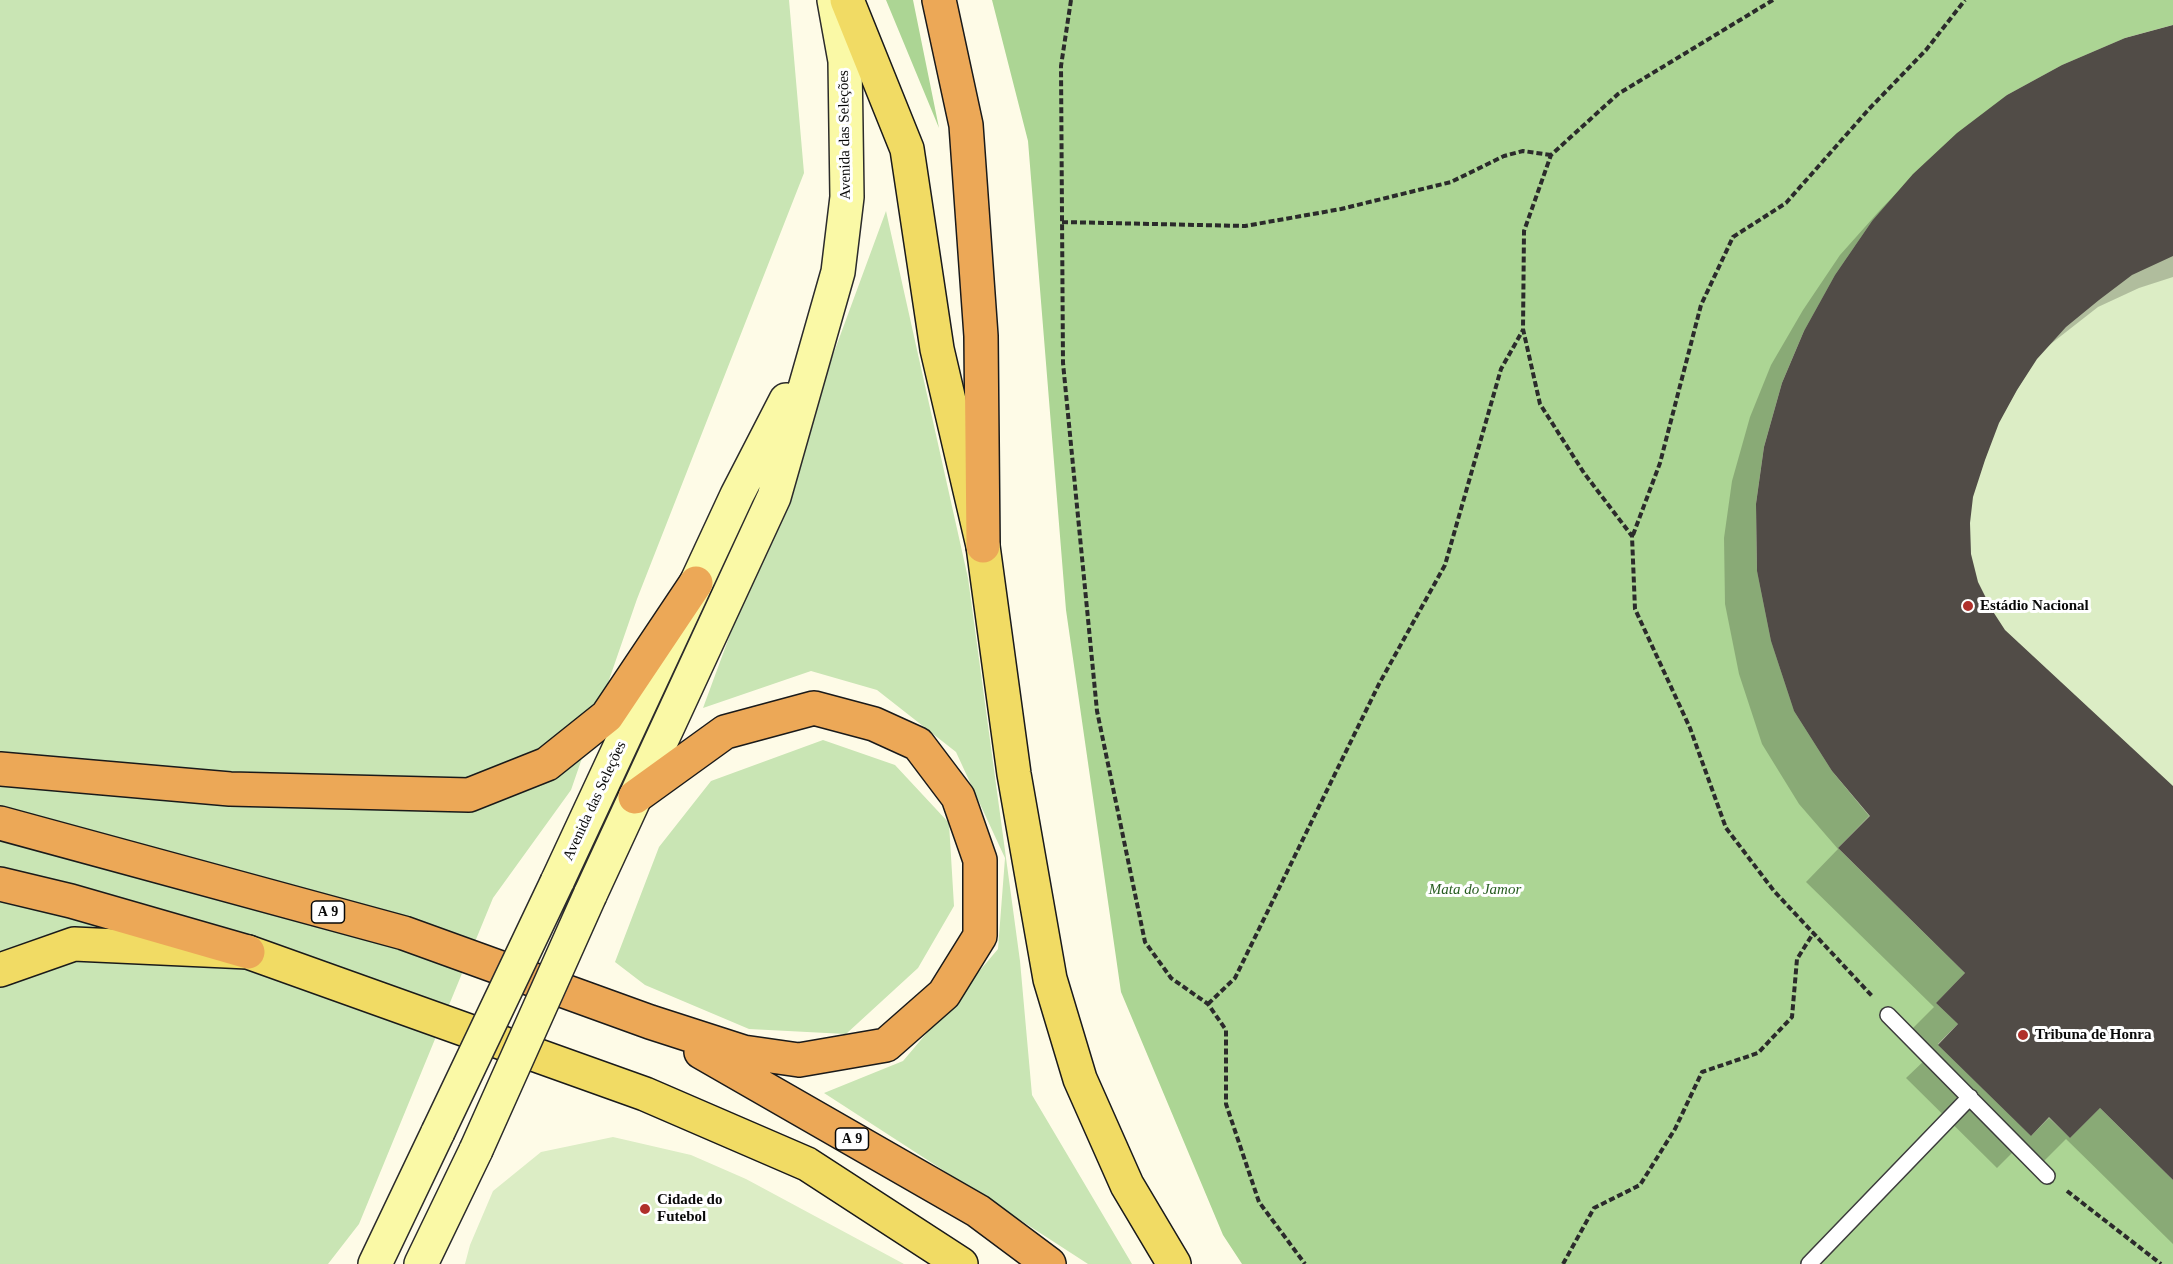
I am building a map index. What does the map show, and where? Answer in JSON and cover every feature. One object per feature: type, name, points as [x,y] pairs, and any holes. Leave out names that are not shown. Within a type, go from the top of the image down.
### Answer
[{"type":"highway","points":[[939,0],[966,125],[981,336],[983,546]]},
{"type":"highway","points":[[0,769],[230,789],[469,795],[547,764],[607,716],[696,583]]},
{"type":"highway","points":[[635,797],[725,732],[814,708],[874,724],[918,744],[958,797],[980,860],[980,936],[944,994],[886,1045],[800,1060],[743,1052],[650,1022]]},
{"type":"highway","name":"A 9","points":[[0,823],[404,933],[650,1022],[978,1211],[1049,1264]]},
{"type":"highway","points":[[0,884],[71,901],[249,952]]},
{"type":"main road","name":"Avenida das Seleções","points":[[426,1258],[590,895],[774,497],[838,272],[847,197],[845,62],[834,0]]},
{"type":"main road","points":[[847,0],[907,149],[937,349],[983,546],[1014,774],[1050,979],[1080,1079],[1127,1185],[1174,1264]]},
{"type":"main road","name":"Avenida das Seleções","points":[[375,1264],[557,882],[737,495],[818,340]]},
{"type":"main road","points":[[0,970],[74,944],[249,952],[645,1094],[807,1164],[961,1264]]},
{"type":"lane","points":[[1888,1015],[2047,1176]]},
{"type":"lane","points":[[1809,1264],[1970,1097]]},
{"type":"path","points":[[1071,0],[1061,66],[1063,363],[1097,711],[1145,942],[1171,978],[1208,1004],[1227,1030],[1226,1104],[1259,1202],[1305,1264]]},
{"type":"path","points":[[1632,536],[1584,473],[1540,404],[1523,328],[1524,231],[1551,155],[1618,94],[1773,0]]},
{"type":"path","points":[[1888,1015],[1774,891],[1726,828],[1690,728],[1635,609],[1632,536],[1660,463],[1701,304],[1733,237],[1786,203],[1869,109],[1926,50],[1965,0]]},
{"type":"path","points":[[1062,222],[1245,226],[1341,209],[1451,182],[1504,156],[1523,151],[1551,155]]},
{"type":"path","points":[[1208,1004],[1235,978],[1379,684],[1445,565],[1501,369],[1523,328]]},
{"type":"path","points":[[1563,1264],[1594,1208],[1641,1185],[1675,1129],[1702,1072],[1758,1053],[1792,1017],[1797,959],[1814,932]]},
{"type":"path","points":[[2047,1176],[2161,1264]]},
{"type":"green space","points":[[0,0],[789,0],[804,173],[637,599],[571,790],[493,898],[359,1224],[328,1264],[0,1264]]},
{"type":"green space","points":[[886,0],[913,0],[939,128]]},
{"type":"green space","name":"Mata do Jamor","points":[[992,0],[2173,0],[2173,25],[2125,38],[1804,331],[1782,383],[1764,447],[1756,504],[1757,571],[1832,771],[1870,816],[1838,848],[1965,973],[1958,1024],[1938,1044],[2049,1117],[2100,1108],[2173,1180],[2173,1264],[1242,1264],[1223,1235],[1121,992],[1066,610],[1028,141]]},
{"type":"green space","name":"Estádio Nacional","points":[[2173,25],[2173,1180],[2100,1108],[2070,1138],[2049,1118],[2031,1136],[1938,1045],[1958,1024],[1936,1003],[1965,973],[1838,848],[1869,816],[1832,771],[1794,711],[1771,641],[1757,571],[1756,504],[1764,447],[1782,383],[1804,331],[1835,275],[1872,221],[2007,95],[2062,65],[2125,38]]},
{"type":"green space","points":[[886,211],[968,578],[1020,961],[1032,1095],[1132,1264],[1088,1264],[824,1093],[903,1061],[998,949],[1005,858],[956,752],[877,690],[811,671],[703,708]]},
{"type":"green space","points":[[823,740],[895,765],[949,823],[954,906],[918,968],[846,1034],[749,1029],[645,985],[615,962],[659,847],[711,781]]},
{"type":"green space","name":"Cidade do Futebol","points":[[613,1137],[691,1155],[746,1179],[904,1264],[465,1264],[470,1245],[493,1191],[541,1152]]},
{"type":"building","name":"Estádio Nacional","points":[[2173,25],[2173,256],[2132,275],[2066,327],[2037,359],[1999,423],[1973,497],[1970,523],[1971,554],[1978,582],[2005,630],[2173,786],[2173,1180],[2100,1108],[2070,1138],[2049,1117],[2031,1136],[1938,1045],[1958,1024],[1936,1003],[1965,973],[1838,848],[1870,816],[1832,771],[1794,711],[1771,641],[1757,571],[1756,504],[1764,447],[1782,383],[1804,331],[1835,275],[1872,221],[1913,174],[1957,133],[2007,95],[2062,65],[2125,38]]},
{"type":"place","name":"Estádio Nacional","points":[[1968,606]]},
{"type":"place","name":"Tribuna de Honra","points":[[2023,1035]]},
{"type":"place","name":"Cidade do Futebol","points":[[645,1209]]}]
